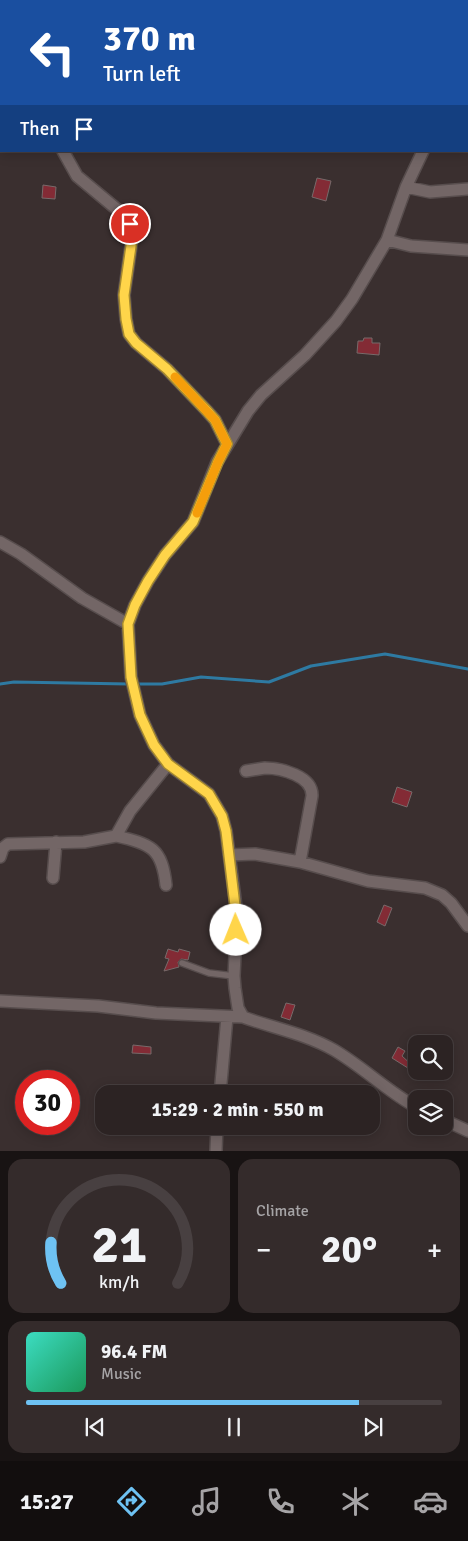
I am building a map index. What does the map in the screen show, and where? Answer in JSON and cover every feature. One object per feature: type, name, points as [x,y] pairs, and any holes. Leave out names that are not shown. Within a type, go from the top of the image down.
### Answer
[{"type":"street","points":[[64,152],[77,176],[119,211],[130,224],[132,239],[124,295],[129,334],[136,343],[167,369],[207,411],[215,420],[227,444]]},
{"type":"street","points":[[243,1017],[238,1008],[234,976],[236,914],[222,816],[209,794],[168,764],[154,745],[140,715],[131,677],[128,624],[135,605],[148,581],[165,555],[193,522],[218,462],[248,411],[261,395],[305,355],[336,321],[358,291],[387,240],[406,187],[423,152]]},
{"type":"street","points":[[406,187],[430,192],[468,189]]},
{"type":"street","points":[[387,240],[411,246],[468,250]]},
{"type":"street","points":[[0,542],[21,554],[82,598],[128,624]]},
{"type":"street","points":[[116,836],[130,811],[168,764]]},
{"type":"street","points":[[246,771],[264,768],[275,769],[290,773],[308,784],[312,796],[300,862]]},
{"type":"street","points":[[0,857],[3,848],[8,844],[84,842],[116,836],[137,841],[153,849],[162,862],[166,885]]},
{"type":"street","points":[[53,878],[56,842]]},
{"type":"street","points":[[229,855],[255,854],[300,862],[368,881],[425,888],[442,895],[452,904],[468,926]]},
{"type":"street","points":[[0,1001],[52,1002],[156,1013],[243,1017],[305,1036],[334,1050],[408,1103]]},
{"type":"street","points":[[221,1085],[227,1017]]},
{"type":"street","points":[[453,1124],[468,1131]]},
{"type":"street","points":[[216,1151],[217,1135]]},
{"type":"lane","points":[[182,963],[209,972],[234,976]]},
{"type":"building","points":[[317,178],[331,181],[326,201],[312,197]]},
{"type":"building","points":[[43,185],[56,187],[55,199],[42,198]]},
{"type":"building","points":[[364,338],[372,338],[372,343],[380,343],[379,355],[357,353],[358,341],[363,341]]},
{"type":"building","points":[[397,787],[412,792],[407,807],[392,802]]},
{"type":"building","points":[[384,905],[392,908],[385,926],[377,922]]},
{"type":"building","points":[[168,949],[178,952],[179,949],[190,952],[188,960],[181,959],[178,962],[179,967],[164,971],[169,959],[165,958]]},
{"type":"building","points":[[286,1003],[295,1005],[290,1020],[281,1017]]},
{"type":"building","points":[[133,1045],[151,1047],[151,1054],[132,1053]]},
{"type":"building","points":[[398,1047],[405,1051],[402,1056],[408,1062],[408,1068],[392,1058]]},
{"type":"waterway","points":[[136,684],[162,684],[201,677],[269,682],[311,666],[385,654],[468,669]]},
{"type":"waterway","points":[[0,684],[14,682],[129,684]]},
{"type":"slow traffic","points":[[175,377],[215,420],[227,444],[197,513]]},
{"type":"route","points":[[130,224],[132,239],[124,295],[129,334],[136,343],[183,384],[215,420],[227,444],[190,528],[165,555],[135,605],[128,624],[131,677],[140,715],[154,745],[168,764],[209,794],[222,816],[226,831],[236,914],[236,930]]}]
